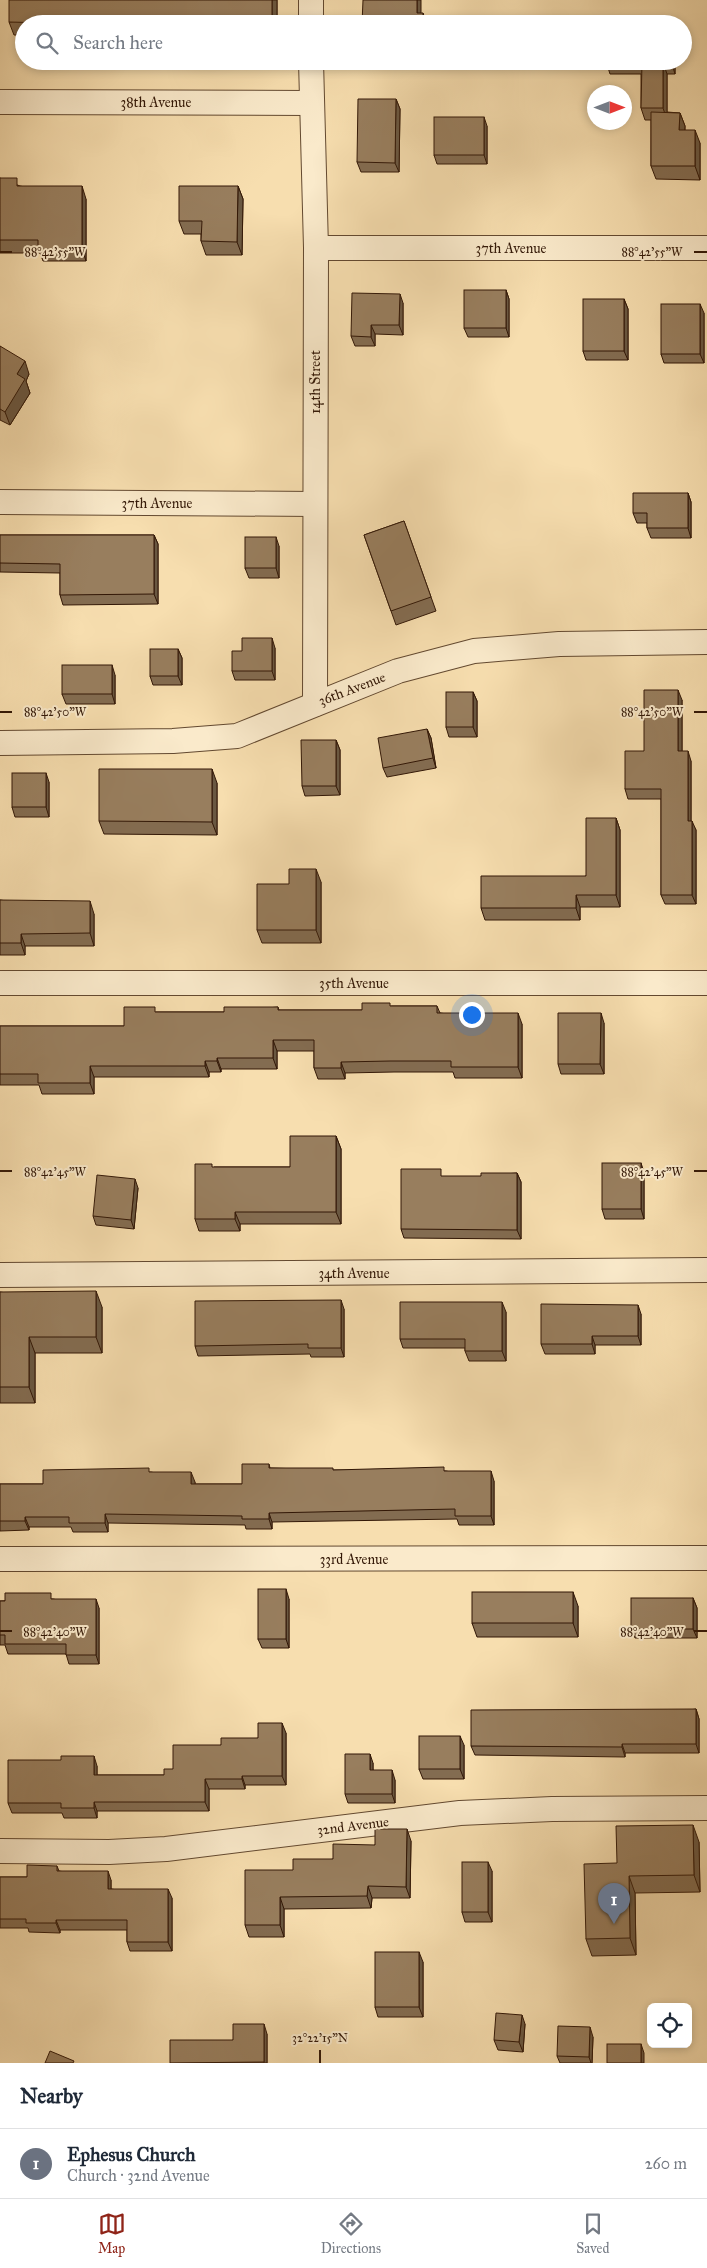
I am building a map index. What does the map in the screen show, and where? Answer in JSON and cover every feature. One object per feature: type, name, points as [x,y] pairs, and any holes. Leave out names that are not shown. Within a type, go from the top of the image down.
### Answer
[{"type":"street","points":[[311,0],[311,15]]},
{"type":"street","name":"14th Street","points":[[311,70],[316,248],[314,704]]},
{"type":"street","name":"38th Avenue","points":[[0,102],[311,103]]},
{"type":"street","name":"37th Avenue","points":[[316,248],[707,248]]},
{"type":"street","name":"37th Avenue","points":[[0,502],[314,504]]},
{"type":"street","name":"36th Avenue","points":[[0,743],[173,741],[236,736],[398,671],[474,651],[559,644],[707,642]]},
{"type":"street","name":"35th Avenue","points":[[0,984],[707,983]]},
{"type":"street","name":"34th Avenue","points":[[0,1275],[707,1270]]},
{"type":"street","name":"33rd Avenue","points":[[0,1559],[707,1558]]},
{"type":"street","name":"32nd Avenue","points":[[0,1851],[109,1852],[166,1849],[460,1813],[552,1809],[707,1808]]},
{"type":"building","points":[[9,0],[272,0],[272,15],[15,15],[15,22],[9,22]]},
{"type":"building","points":[[363,0],[417,0],[417,13],[423,13],[423,15],[362,15]]},
{"type":"building","points":[[642,70],[663,70],[663,108],[641,108]]},
{"type":"building","points":[[358,99],[396,99],[395,163],[357,162]]},
{"type":"building","points":[[651,112],[680,113],[679,130],[695,130],[695,166],[651,166]]},
{"type":"building","points":[[434,117],[484,117],[484,155],[434,155]]},
{"type":"building","points":[[0,178],[17,178],[17,186],[82,186],[82,249],[38,249],[38,240],[0,240]]},
{"type":"building","points":[[179,186],[238,186],[237,242],[201,241],[202,221],[179,221]]},
{"type":"building","points":[[464,290],[506,290],[506,328],[464,328]]},
{"type":"building","points":[[352,293],[400,294],[399,325],[371,325],[371,337],[351,336]]},
{"type":"building","points":[[583,299],[624,299],[624,351],[583,351]]},
{"type":"building","points":[[661,304],[700,304],[700,354],[661,354]]},
{"type":"building","points":[[0,346],[25,361],[17,374],[25,379],[5,412],[0,409]]},
{"type":"building","points":[[633,493],[688,493],[688,528],[647,528],[647,513],[633,513]]},
{"type":"building","points":[[404,521],[431,597],[391,611],[364,535]]},
{"type":"building","points":[[0,535],[154,535],[154,594],[60,595],[60,564],[0,563]]},
{"type":"building","points":[[245,537],[276,537],[276,568],[245,568]]},
{"type":"building","points":[[242,638],[272,638],[272,671],[232,671],[232,651],[242,651]]},
{"type":"building","points":[[150,649],[178,649],[178,676],[150,676]]},
{"type":"building","points":[[62,665],[112,665],[112,694],[62,694]]},
{"type":"building","points":[[644,690],[678,690],[678,751],[688,751],[688,821],[692,821],[692,895],[661,895],[661,789],[625,789],[625,751],[644,751]]},
{"type":"building","points":[[446,692],[473,692],[473,727],[446,727]]},
{"type":"building","points":[[427,729],[433,758],[383,768],[378,738]]},
{"type":"building","points":[[301,740],[336,740],[336,786],[302,786]]},
{"type":"building","points":[[99,769],[212,769],[212,822],[99,821]]},
{"type":"building","points":[[12,773],[46,773],[46,807],[12,807]]},
{"type":"building","points":[[586,818],[616,818],[616,895],[576,895],[576,908],[481,908],[481,876],[586,876]]},
{"type":"building","points":[[289,869],[316,869],[316,930],[257,930],[257,884],[289,884]]},
{"type":"building","points":[[0,900],[90,901],[90,933],[21,934],[21,943],[0,943]]},
{"type":"building","points":[[362,1003],[390,1003],[390,1006],[437,1006],[437,1013],[518,1013],[518,1067],[451,1067],[451,1061],[390,1061],[341,1062],[341,1068],[314,1068],[314,1040],[273,1040],[273,1058],[217,1058],[217,1061],[205,1061],[205,1066],[90,1066],[90,1083],[38,1083],[38,1074],[0,1074],[0,1026],[124,1026],[124,1007],[155,1007],[155,1012],[224,1012],[224,1007],[278,1007],[278,1010],[362,1010]]},
{"type":"building","points":[[558,1013],[601,1013],[600,1064],[558,1064]]},
{"type":"building","points":[[290,1136],[336,1136],[336,1212],[235,1212],[235,1219],[195,1219],[195,1164],[212,1164],[212,1167],[290,1167]]},
{"type":"building","points":[[602,1163],[641,1163],[641,1209],[602,1209]]},
{"type":"building","points":[[401,1169],[441,1169],[441,1176],[481,1176],[481,1173],[517,1173],[517,1230],[401,1229]]},
{"type":"building","points":[[97,1175],[135,1179],[131,1220],[93,1216]]},
{"type":"building","points":[[96,1291],[96,1337],[29,1337],[29,1387],[0,1387],[0,1292]]},
{"type":"building","points":[[341,1300],[341,1348],[308,1348],[308,1344],[195,1346],[195,1301]]},
{"type":"building","points":[[400,1302],[502,1302],[502,1351],[465,1351],[465,1339],[400,1339]]},
{"type":"building","points":[[541,1304],[638,1305],[638,1336],[592,1336],[592,1344],[541,1344]]},
{"type":"building","points":[[242,1464],[269,1464],[269,1468],[333,1468],[333,1470],[444,1467],[444,1471],[491,1471],[491,1516],[455,1516],[455,1509],[269,1513],[269,1519],[242,1519],[242,1516],[105,1514],[105,1523],[69,1523],[69,1517],[25,1517],[25,1521],[0,1521],[0,1484],[43,1484],[43,1470],[149,1468],[149,1472],[191,1472],[191,1484],[242,1484]]},
{"type":"building","points":[[258,1589],[286,1589],[286,1639],[258,1639]]},
{"type":"building","points":[[472,1592],[573,1592],[573,1623],[472,1623]]},
{"type":"building","points":[[5,1593],[51,1593],[51,1599],[96,1599],[96,1655],[66,1655],[66,1644],[5,1644],[5,1635],[0,1635],[0,1601],[5,1601]]},
{"type":"building","points":[[631,1598],[693,1598],[693,1629],[631,1629]]},
{"type":"building","points":[[696,1709],[696,1744],[622,1744],[622,1747],[471,1746],[471,1710]]},
{"type":"building","points":[[258,1723],[282,1723],[282,1776],[242,1776],[242,1779],[205,1779],[205,1802],[94,1802],[94,1808],[61,1808],[61,1803],[8,1803],[8,1760],[61,1760],[61,1756],[94,1756],[94,1775],[164,1775],[164,1769],[173,1769],[173,1745],[221,1745],[221,1738],[258,1738]]},
{"type":"building","points":[[419,1736],[460,1736],[460,1769],[419,1769]]},
{"type":"building","points":[[345,1754],[370,1754],[370,1770],[392,1770],[392,1794],[345,1794]]},
{"type":"building","points":[[693,1825],[694,1875],[629,1876],[630,1938],[586,1939],[584,1864],[617,1863],[616,1826]]},
{"type":"building","points":[[375,1829],[407,1829],[406,1887],[368,1886],[367,1896],[280,1897],[280,1925],[245,1925],[245,1870],[293,1870],[293,1859],[333,1859],[333,1844],[375,1845]]},
{"type":"building","points":[[462,1862],[488,1862],[488,1912],[462,1912]]},
{"type":"building","points":[[27,1865],[57,1866],[57,1871],[108,1871],[108,1889],[168,1889],[168,1942],[127,1942],[127,1920],[56,1920],[56,1923],[26,1923],[26,1919],[0,1919],[0,1877],[27,1877]]},
{"type":"building","points":[[375,1952],[419,1952],[419,2007],[375,2007]]},
{"type":"building","points":[[496,2013],[522,2015],[519,2042],[494,2040]]},
{"type":"building","points":[[233,2024],[264,2024],[264,2062],[170,2063],[170,2040],[233,2040]]},
{"type":"building","points":[[558,2026],[590,2027],[589,2057],[557,2056]]},
{"type":"building","points":[[607,2044],[641,2044],[641,2063],[607,2063]]},
{"type":"building","points":[[50,2051],[74,2061],[73,2063],[45,2063]]},
{"type":"place","name":"Ephesus Church","points":[[614,1924]]}]
